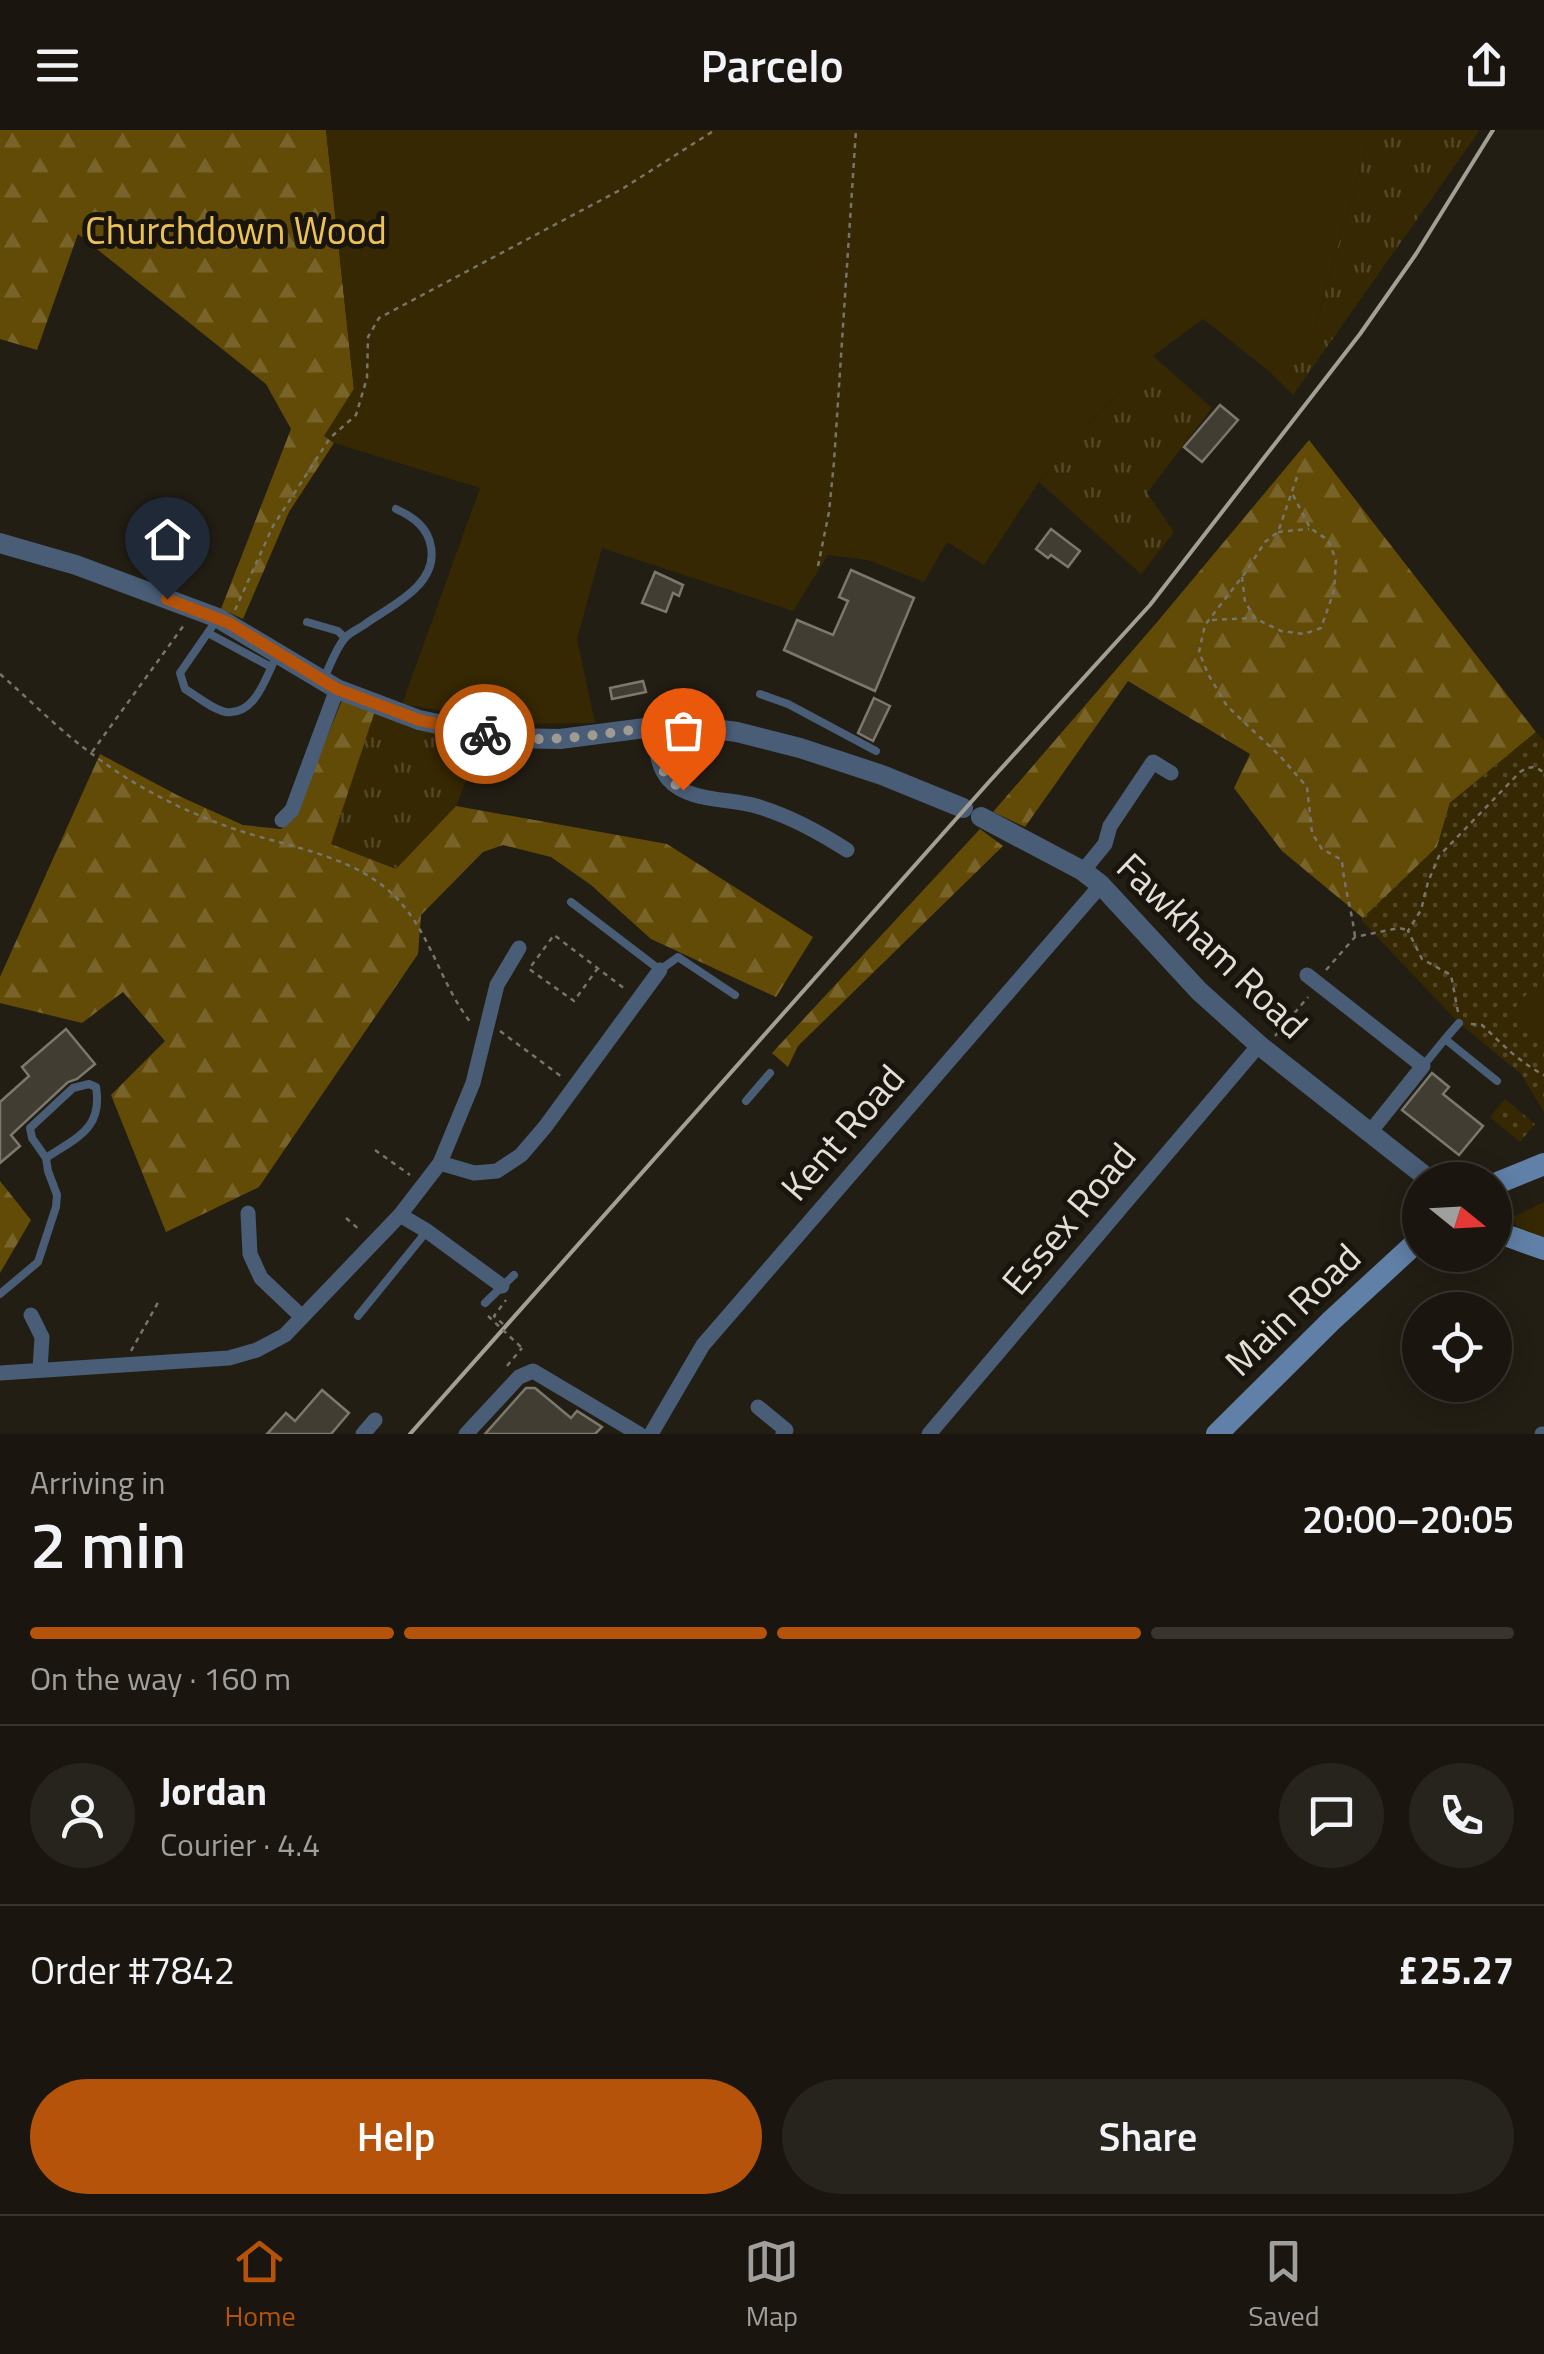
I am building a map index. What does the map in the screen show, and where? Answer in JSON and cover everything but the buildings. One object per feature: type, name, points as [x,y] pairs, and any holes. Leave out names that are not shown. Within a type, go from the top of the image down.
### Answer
[{"type":"main road","points":[[1512,1177],[1544,1164]]},
{"type":"main road","points":[[1512,1237],[1544,1249]]},
{"type":"main road","name":"Main Road","points":[[1217,1434],[1402,1256]]},
{"type":"street","name":"Fawkham Road","points":[[0,544],[76,565],[197,610],[274,660],[419,720],[502,738],[560,739],[676,724],[722,730],[800,748],[972,812],[1083,871],[1199,991],[1261,1047],[1408,1162]]},
{"type":"street","points":[[282,820],[292,810],[330,684]]},
{"type":"street","points":[[654,727],[662,770],[670,782],[683,790],[757,806],[816,830],[847,850]]},
{"type":"street","points":[[1083,871],[1105,844],[1110,826],[1153,762],[1171,774]]},
{"type":"street","name":"Kent Road","points":[[651,1434],[703,1345],[1101,886]]},
{"type":"street","points":[[0,1374],[229,1358],[258,1350],[285,1334],[400,1215],[440,1163],[473,1084],[497,985],[519,948]]},
{"type":"street","points":[[440,1163],[474,1173],[497,1171],[521,1155],[660,970]]},
{"type":"street","points":[[1314,980],[1423,1066],[1370,1131]]},
{"type":"street","name":"Essex Road","points":[[930,1434],[1261,1047]]},
{"type":"street","points":[[248,1213],[250,1254],[261,1278],[301,1316]]},
{"type":"street","points":[[400,1215],[508,1280]]},
{"type":"street","points":[[31,1315],[42,1337],[40,1370]]},
{"type":"street","points":[[466,1434],[529,1371],[538,1372],[616,1426],[640,1434]]},
{"type":"street","points":[[758,1407],[786,1430],[783,1434]]},
{"type":"street","points":[[762,1434],[772,1418]]},
{"type":"street","points":[[363,1434],[375,1420]]},
{"type":"lane","points":[[330,684],[345,638],[418,587],[429,572],[431,544],[424,528],[412,516],[396,509]]},
{"type":"lane","points":[[307,622],[338,631],[345,638]]},
{"type":"lane","points":[[218,624],[180,673],[185,689],[224,712],[237,711],[258,694],[274,660]]},
{"type":"lane","points":[[760,694],[788,704],[876,750]]},
{"type":"lane","points":[[570,902],[660,970],[678,957],[735,995]]},
{"type":"lane","points":[[1423,1066],[1459,1024]]},
{"type":"lane","points":[[1445,1040],[1497,1081]]},
{"type":"lane","points":[[746,1101],[770,1073]]},
{"type":"lane","points":[[0,1294],[38,1262],[56,1208],[57,1195],[46,1158],[30,1128],[73,1088],[89,1084],[96,1087],[97,1114],[84,1132],[46,1158]]},
{"type":"lane","points":[[358,1316],[427,1231]]},
{"type":"lane","points":[[485,1303],[508,1280]]},
{"type":"path","points":[[218,624],[273,526],[330,438],[356,415],[367,378],[368,337],[379,318],[622,188],[715,130]]},
{"type":"path","points":[[818,566],[834,462],[856,130]]},
{"type":"path","points":[[1278,532],[1298,477]]},
{"type":"path","points":[[1208,621],[1255,618],[1281,631],[1304,634],[1321,628],[1334,591],[1336,560],[1328,540],[1310,528],[1292,492]]},
{"type":"path","points":[[1310,528],[1278,532],[1265,542],[1205,625],[1199,652],[1227,706],[1307,787],[1312,833],[1322,849],[1342,860],[1355,937]]},
{"type":"path","points":[[1242,578],[1245,602],[1255,618]]},
{"type":"path","points":[[91,754],[197,610]]},
{"type":"path","points":[[0,674],[91,754],[157,796],[220,824],[347,864],[386,888],[414,917],[466,1016],[484,1031],[506,1034],[574,1088]]},
{"type":"path","points":[[1408,930],[1420,910],[1434,867],[1448,845],[1520,772],[1529,766],[1544,773]]},
{"type":"path","points":[[1261,1047],[1314,980],[1355,937],[1399,928],[1408,930]]},
{"type":"path","points":[[1408,930],[1422,959],[1451,975],[1459,1024],[1482,1025],[1505,1049],[1544,1076]]},
{"type":"path","points":[[598,968],[574,1001],[529,969],[554,934],[598,968],[638,1000]]},
{"type":"path","points":[[374,1150],[424,1184]]},
{"type":"path","points":[[346,1218],[373,1242]]},
{"type":"path","points":[[504,1324],[494,1316],[512,1294],[508,1280]]},
{"type":"path","points":[[124,1366],[160,1299]]},
{"type":"path","points":[[488,1316],[522,1348],[507,1365]]},
{"type":"green space","name":"Churchdown Wood","points":[[0,130],[326,130],[354,389],[325,435],[334,443],[289,512],[243,619],[221,609],[291,429],[266,384],[78,234],[37,350],[0,339]]},
{"type":"green space","points":[[326,130],[1371,130],[1314,331],[1270,372],[1203,319],[1153,356],[1066,448],[984,565],[947,542],[924,582],[868,560],[828,555],[793,611],[602,548],[577,639],[595,723],[522,724],[402,704],[480,488],[334,443],[324,436],[354,389]]},
{"type":"green space","points":[[1371,130],[1480,130],[1293,395],[1270,372],[1314,331]]},
{"type":"green space","points":[[1153,356],[1212,408],[1147,493],[1174,532],[1141,574],[1039,482]]},
{"type":"green space","points":[[1309,440],[1536,732],[1450,803],[1437,847],[1363,918],[1282,851],[1234,788],[1250,754],[1128,681],[1025,827],[993,812],[1158,621]]},
{"type":"green space","points":[[342,700],[376,708],[331,844],[396,869],[456,806],[667,844],[813,937],[776,997],[651,939],[591,885],[551,857],[503,845],[483,852],[421,915],[418,954],[259,1187],[166,1232],[111,1095],[165,1041],[123,992],[82,1023],[0,1003],[0,977],[100,754],[243,825],[281,829],[296,814]]},
{"type":"green space","points":[[376,708],[478,750],[456,806],[396,869],[330,844]]},
{"type":"green space","points":[[1536,732],[1544,740],[1544,1112],[1521,1074],[1459,1023],[1361,920],[1437,847],[1450,803]]},
{"type":"green space","points":[[980,829],[1003,846],[798,1046],[788,1067],[772,1053]]},
{"type":"green space","points":[[1534,986],[1544,994],[1544,1046],[1508,1016]]},
{"type":"green space","points":[[1505,1099],[1535,1124],[1520,1142],[1490,1117]]},
{"type":"green space","points":[[0,1181],[31,1220],[0,1273]]},
{"type":"green space","points":[[1544,1202],[1544,1242],[1517,1229],[1513,1217]]},
{"type":"railway","points":[[410,1434],[1150,605],[1360,334],[1416,254],[1493,130]]},
{"type":"way so far","points":[[485,734],[560,739],[654,727],[662,770],[670,782],[683,790]]},
{"type":"route","points":[[167,599],[229,623],[337,689],[419,720],[485,734]]}]
